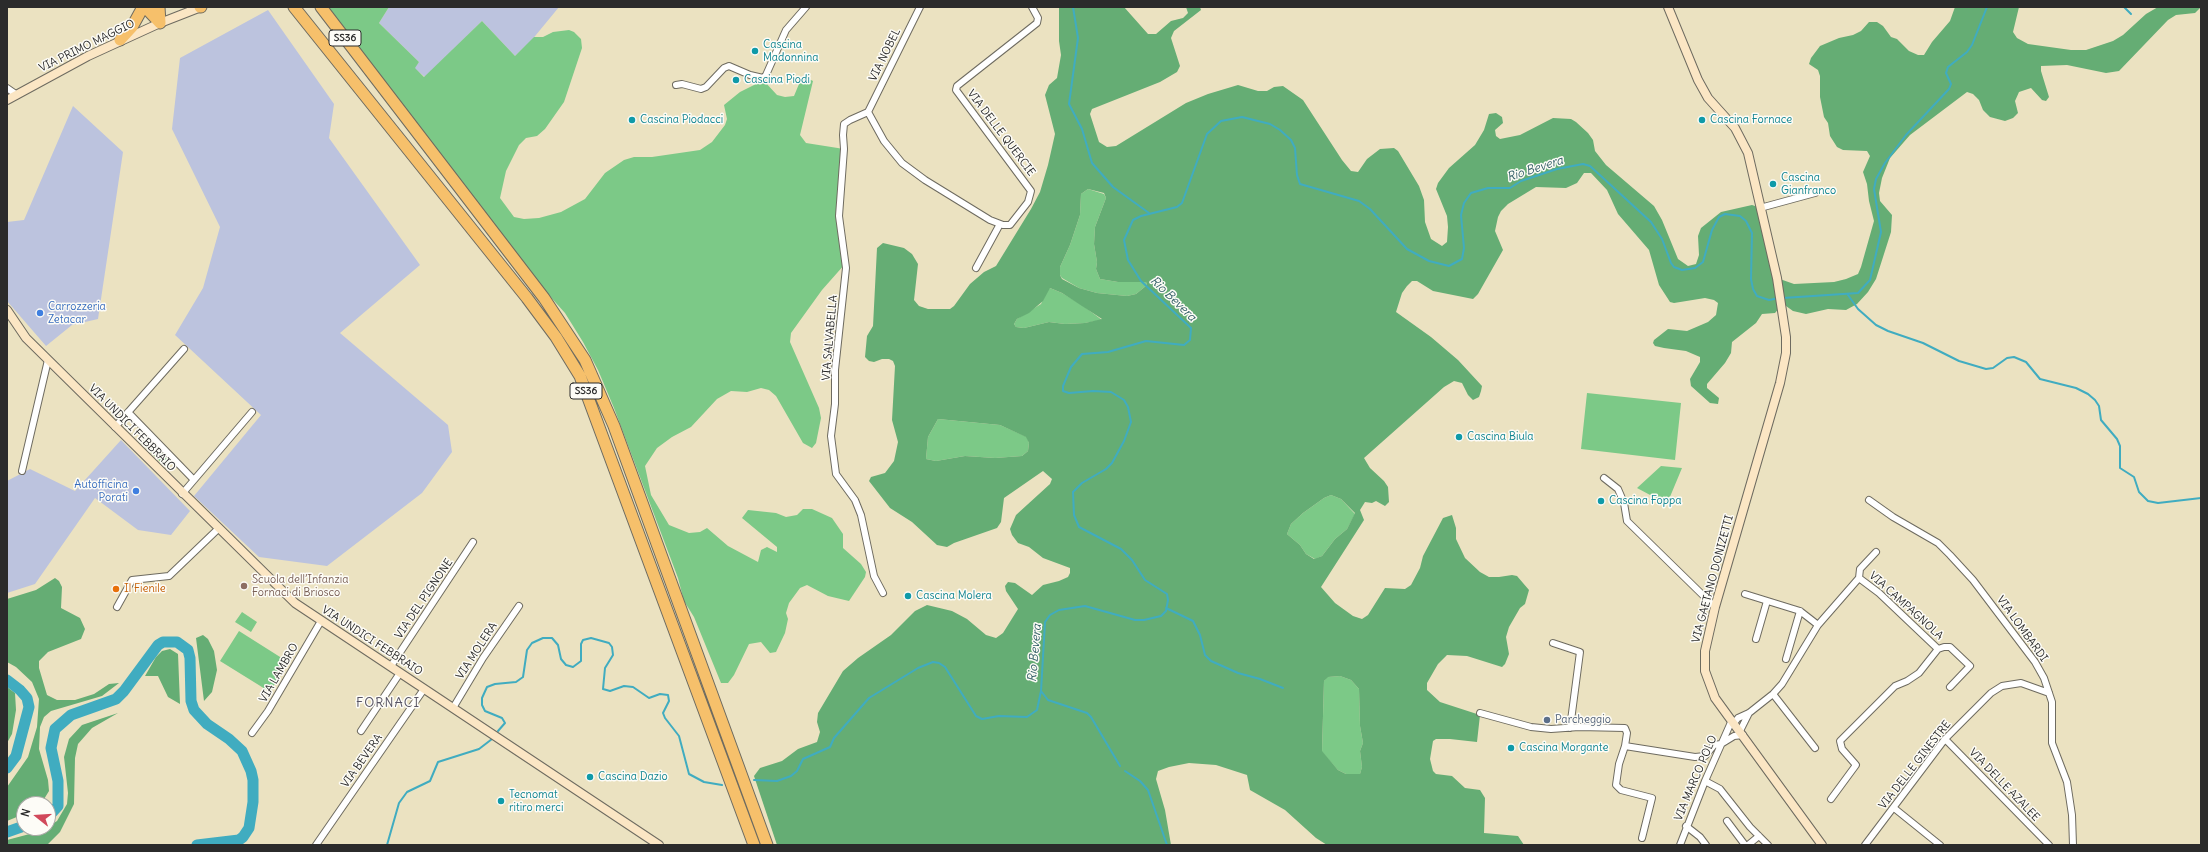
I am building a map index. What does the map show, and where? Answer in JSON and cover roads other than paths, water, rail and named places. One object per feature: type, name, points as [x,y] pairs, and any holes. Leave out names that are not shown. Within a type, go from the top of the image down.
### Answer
[{"type":"highway","points":[[120,40],[132,27],[144,7],[160,23]]},
{"type":"highway","points":[[159,7],[160,23]]},
{"type":"highway","name":"SS36","points":[[294,7],[527,298],[556,337],[580,376],[754,845]]},
{"type":"highway","name":"SS36","points":[[321,7],[544,298],[585,360],[614,426],[767,845]]},
{"type":"highway","points":[[326,7],[357,47],[368,68]]},
{"type":"street","name":"VIA PRIMO MAGGIO","points":[[7,100],[120,40],[201,7]]},
{"type":"street","points":[[676,85],[682,84],[701,89],[706,87],[724,68],[729,66],[750,75],[763,78],[766,75],[786,30],[806,7]]},
{"type":"street","name":"VIA NOBEL","points":[[868,112],[920,7]]},
{"type":"street","name":"VIA DELLE QUERCIE","points":[[1000,224],[1010,224],[1014,220],[1028,202],[1031,191],[956,90],[957,86],[1037,23],[1038,18],[1032,7]]},
{"type":"street","name":"VIA GAETANO DONIZETTI","points":[[1668,7],[1698,80],[1708,98],[1735,128],[1745,146],[1779,287],[1786,346],[1780,383],[1715,607],[1705,651],[1705,671],[1714,698],[1822,845]]},
{"type":"street","points":[[7,88],[16,95]]},
{"type":"street","points":[[868,112],[884,141],[902,163],[939,189],[1000,224],[976,268]]},
{"type":"street","name":"VIA SALVABELLA","points":[[868,112],[844,124],[844,148],[839,216],[846,268],[835,370],[835,404],[831,436],[836,474],[854,500],[861,515],[874,576],[883,593]]},
{"type":"street","points":[[1760,208],[1815,193]]},
{"type":"street","name":"VIA UNDICI FEBBRAIO","points":[[7,310],[26,338],[182,494],[295,603],[659,845]]},
{"type":"street","points":[[115,427],[184,349]]},
{"type":"street","points":[[22,471],[48,360]]},
{"type":"street","points":[[128,412],[194,480]]},
{"type":"street","points":[[182,494],[252,412]]},
{"type":"street","points":[[1604,478],[1618,489],[1624,503],[1627,521],[1715,607]]},
{"type":"street","name":"VIA LOMBARDI","points":[[1869,500],[1893,517],[1938,543],[1950,554],[1973,580],[2035,662],[2049,693],[2053,716],[2052,743],[2067,782],[2072,815],[2073,845]]},
{"type":"street","points":[[117,608],[132,580],[169,576],[218,529]]},
{"type":"street","name":"VIA DEL PIGNONE","points":[[391,666],[474,542]]},
{"type":"street","name":"VIA CAMPAGNOLA","points":[[1733,722],[1749,713],[1773,694],[1787,677],[1818,625],[1859,578],[1860,569],[1876,552]]},
{"type":"street","name":"VIA CAMPAGNOLA","points":[[1859,578],[1879,593],[1938,649]]},
{"type":"street","points":[[1745,594],[1800,611],[1818,625]]},
{"type":"street","points":[[1756,640],[1767,601]]},
{"type":"street","name":"VIA MOLERA","points":[[454,708],[483,658],[519,606]]},
{"type":"street","points":[[1786,658],[1800,611]]},
{"type":"street","name":"VIA LAMBRO","points":[[252,733],[268,711],[321,621]]},
{"type":"street","points":[[1553,643],[1580,652],[1570,728]]},
{"type":"street","name":"VIA CAMPAGNOLA","points":[[1831,799],[1856,764],[1842,749],[1840,741],[1895,686],[1907,681],[1919,672],[1938,649],[1944,647],[1950,648],[1970,666],[1950,687]]},
{"type":"street","points":[[362,730],[400,673]]},
{"type":"street","name":"VIA DELLE GINESTRE","points":[[1865,845],[1945,739],[1980,703],[2002,686],[2021,683],[2049,693]]},
{"type":"street","name":"VIA BEVERA","points":[[316,845],[424,689]]},
{"type":"street","points":[[1773,694],[1815,748]]},
{"type":"street","points":[[1480,713],[1531,727],[1551,729],[1624,728],[1627,733],[1625,746],[1619,764],[1616,785],[1621,790],[1652,798],[1642,838]]},
{"type":"street","name":"VIA CAMPAGNOLA","points":[[1741,733],[1749,713]]},
{"type":"street","name":"VIA MARCO POLO","points":[[1680,845],[1686,826],[1705,781],[1721,744],[1733,722]]},
{"type":"street","points":[[1625,746],[1695,757],[1705,756],[1714,745],[1721,744],[1741,733]]},
{"type":"street","name":"VIA DELLE AZALEE","points":[[1945,739],[2049,845]]},
{"type":"street","points":[[1705,781],[1720,789],[1768,845]]},
{"type":"street","points":[[1894,808],[1940,845]]},
{"type":"street","points":[[1727,821],[1745,845]]},
{"type":"street","points":[[1686,826],[1700,837],[1706,845]]},
{"type":"street","points":[[1748,845],[1759,836]]},
{"type":"waterway","points":[[1073,7],[1078,38],[1069,104],[1082,129],[1092,163],[1113,187],[1149,213]]},
{"type":"waterway","points":[[1783,298],[1858,293],[1870,280],[1881,232],[1874,189],[1876,179],[1885,163],[1906,135],[1949,89],[1951,84],[1946,73],[1948,67],[1967,52],[1972,45],[1987,7]]},
{"type":"waterway","points":[[2124,7],[2131,14]]},
{"type":"waterway","name":"Rio Bevera","points":[[754,780],[777,781],[791,776],[797,771],[803,759],[830,747],[834,738],[869,698],[918,668],[933,662],[939,663],[945,667],[976,716],[982,719],[999,716],[1027,717],[1037,710],[1041,691],[1045,622],[1050,615],[1059,610],[1085,606],[1135,620],[1144,620],[1161,616],[1166,611],[1168,600],[1167,594],[1145,580],[1132,560],[1121,549],[1079,527],[1074,515],[1073,492],[1082,483],[1106,469],[1112,463],[1124,441],[1131,422],[1128,407],[1124,400],[1111,392],[1093,391],[1069,393],[1063,391],[1063,386],[1071,367],[1082,354],[1108,352],[1146,341],[1184,345],[1190,340],[1191,328],[1141,281],[1128,260],[1124,240],[1133,220],[1141,216],[1177,207],[1182,203],[1207,134],[1221,121],[1242,117],[1270,124],[1280,130],[1291,140],[1295,148],[1297,175],[1300,184],[1359,201],[1370,209],[1407,249],[1429,261],[1449,266],[1462,259],[1464,248],[1461,215],[1464,203],[1471,193],[1488,188],[1510,188],[1521,181],[1557,169],[1583,164],[1590,166],[1651,222],[1662,239],[1671,263],[1674,267],[1682,270],[1695,268],[1703,262],[1712,230],[1719,217],[1725,214],[1740,216],[1746,221],[1752,233],[1751,279],[1753,289],[1757,296],[1769,300],[1779,298]]},
{"type":"waterway","points":[[1848,295],[1858,309],[1876,325],[1888,331],[1923,343],[1959,361],[1986,369],[1993,368],[2007,358],[2014,357],[2026,362],[2040,379],[2076,388],[2088,394],[2099,406],[2101,420],[2117,439],[2120,446],[2120,468],[2134,477],[2139,492],[2148,501],[2158,503],[2201,498]]},
{"type":"waterway","points":[[1166,608],[1193,621],[1200,635],[1205,655],[1211,661],[1238,673],[1260,679],[1283,688]]},
{"type":"waterway","name":"Rio Bevera","points":[[498,731],[505,723],[502,718],[485,711],[482,705],[482,698],[487,687],[495,684],[516,682],[523,677],[527,650],[532,643],[543,638],[552,638],[558,645],[561,659],[566,665],[573,667],[581,661],[581,644],[583,640],[591,638],[609,643],[612,647],[613,655],[605,668],[603,689],[610,691],[624,686],[633,687],[649,698],[660,694],[668,695],[669,701],[663,713],[665,718],[679,736],[689,774],[704,782],[722,785]]},
{"type":"waterway","points":[[56,808],[58,806],[58,781],[51,748],[55,729],[71,715],[116,699],[124,691],[158,645],[163,642],[177,642],[188,650],[190,658],[191,701],[194,710],[207,724],[229,739],[242,751],[251,771],[253,780],[253,802],[249,828],[243,837],[239,840],[197,845]]},
{"type":"waterway","points":[[7,680],[20,690],[27,698],[29,707],[16,756],[7,768]]},
{"type":"waterway","points":[[1041,691],[1048,700],[1087,713],[1091,717],[1120,766]]},
{"type":"waterway","name":"Rio Bevera","points":[[387,845],[399,803],[407,792],[430,781],[438,762],[479,749],[492,739]]},
{"type":"waterway","points":[[1125,771],[1140,781],[1148,790],[1167,845]]},
{"type":"waterway","points":[[7,832],[16,829]]},
{"type":"place","name":"Cascina Madonnina","points":[[755,51]]},
{"type":"place","name":"Cascina Piodi","points":[[736,80]]},
{"type":"place","name":"Cascina Piodacci","points":[[632,120]]},
{"type":"place","name":"Cascina Fornace","points":[[1702,120]]},
{"type":"place","name":"Cascina Gianfranco","points":[[1773,184]]},
{"type":"place","name":"Carrozzeria Zetacar","points":[[40,313]]},
{"type":"place","name":"Cascina Biula","points":[[1459,437]]},
{"type":"place","name":"Autofficina Porati","points":[[136,491]]},
{"type":"place","name":"Cascina Foppa","points":[[1601,501]]},
{"type":"place","name":"Scuola dell’Infanzia Fornaci di Briosco","points":[[244,586]]},
{"type":"place","name":"Il Fienile","points":[[116,589]]},
{"type":"place","name":"Cascina Molera","points":[[908,596]]},
{"type":"place","name":"Parcheggio","points":[[1547,720]]},
{"type":"place","name":"Cascina Morgante","points":[[1511,748]]},
{"type":"place","name":"Cascina Dazio","points":[[590,777]]},
{"type":"place","name":"Tecnomat ritiro merci","points":[[501,801]]},
{"type":"district","name":"FORNACI","points":[[388,703]]}]
